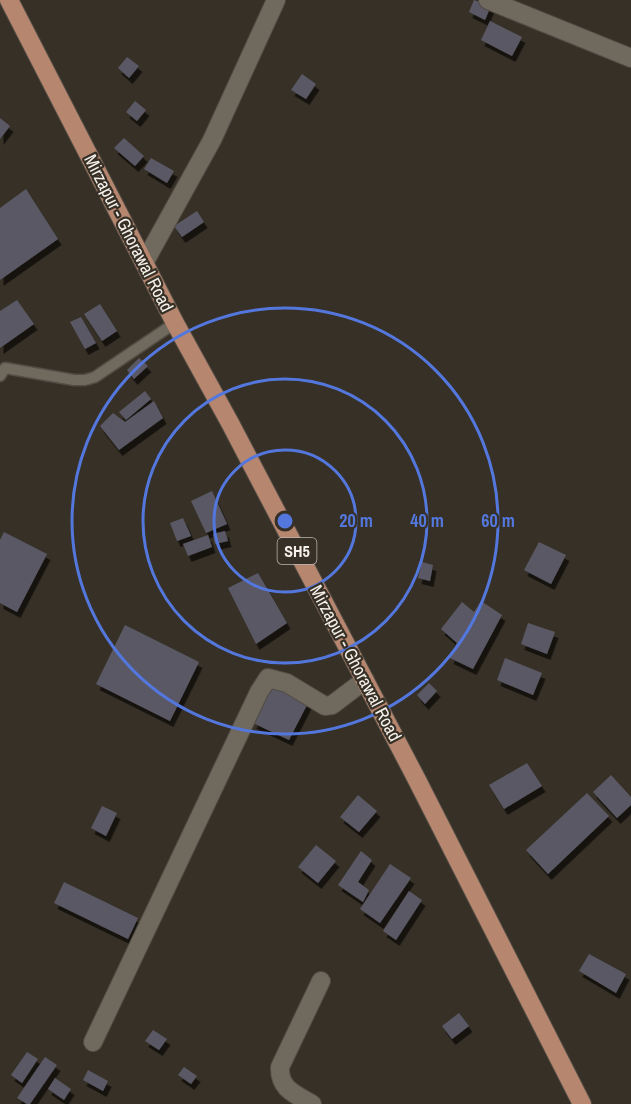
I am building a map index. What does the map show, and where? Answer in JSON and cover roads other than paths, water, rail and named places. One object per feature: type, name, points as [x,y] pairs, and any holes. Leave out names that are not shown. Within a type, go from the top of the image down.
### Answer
[{"type":"main road","name":"Mirzapur - Ghorawal Road","points":[[9,0],[175,323],[365,680],[582,1104]]},
{"type":"street","points":[[144,263],[212,140],[276,0]]},
{"type":"street","points":[[488,0],[631,57]]},
{"type":"street","points":[[93,1042],[259,692],[268,678],[287,683],[324,706],[332,705],[365,680]]},
{"type":"street","points":[[312,1104],[283,1085],[280,1067],[321,981]]},
{"type":"lane","points":[[2,370],[85,380],[95,377],[175,323]]}]
